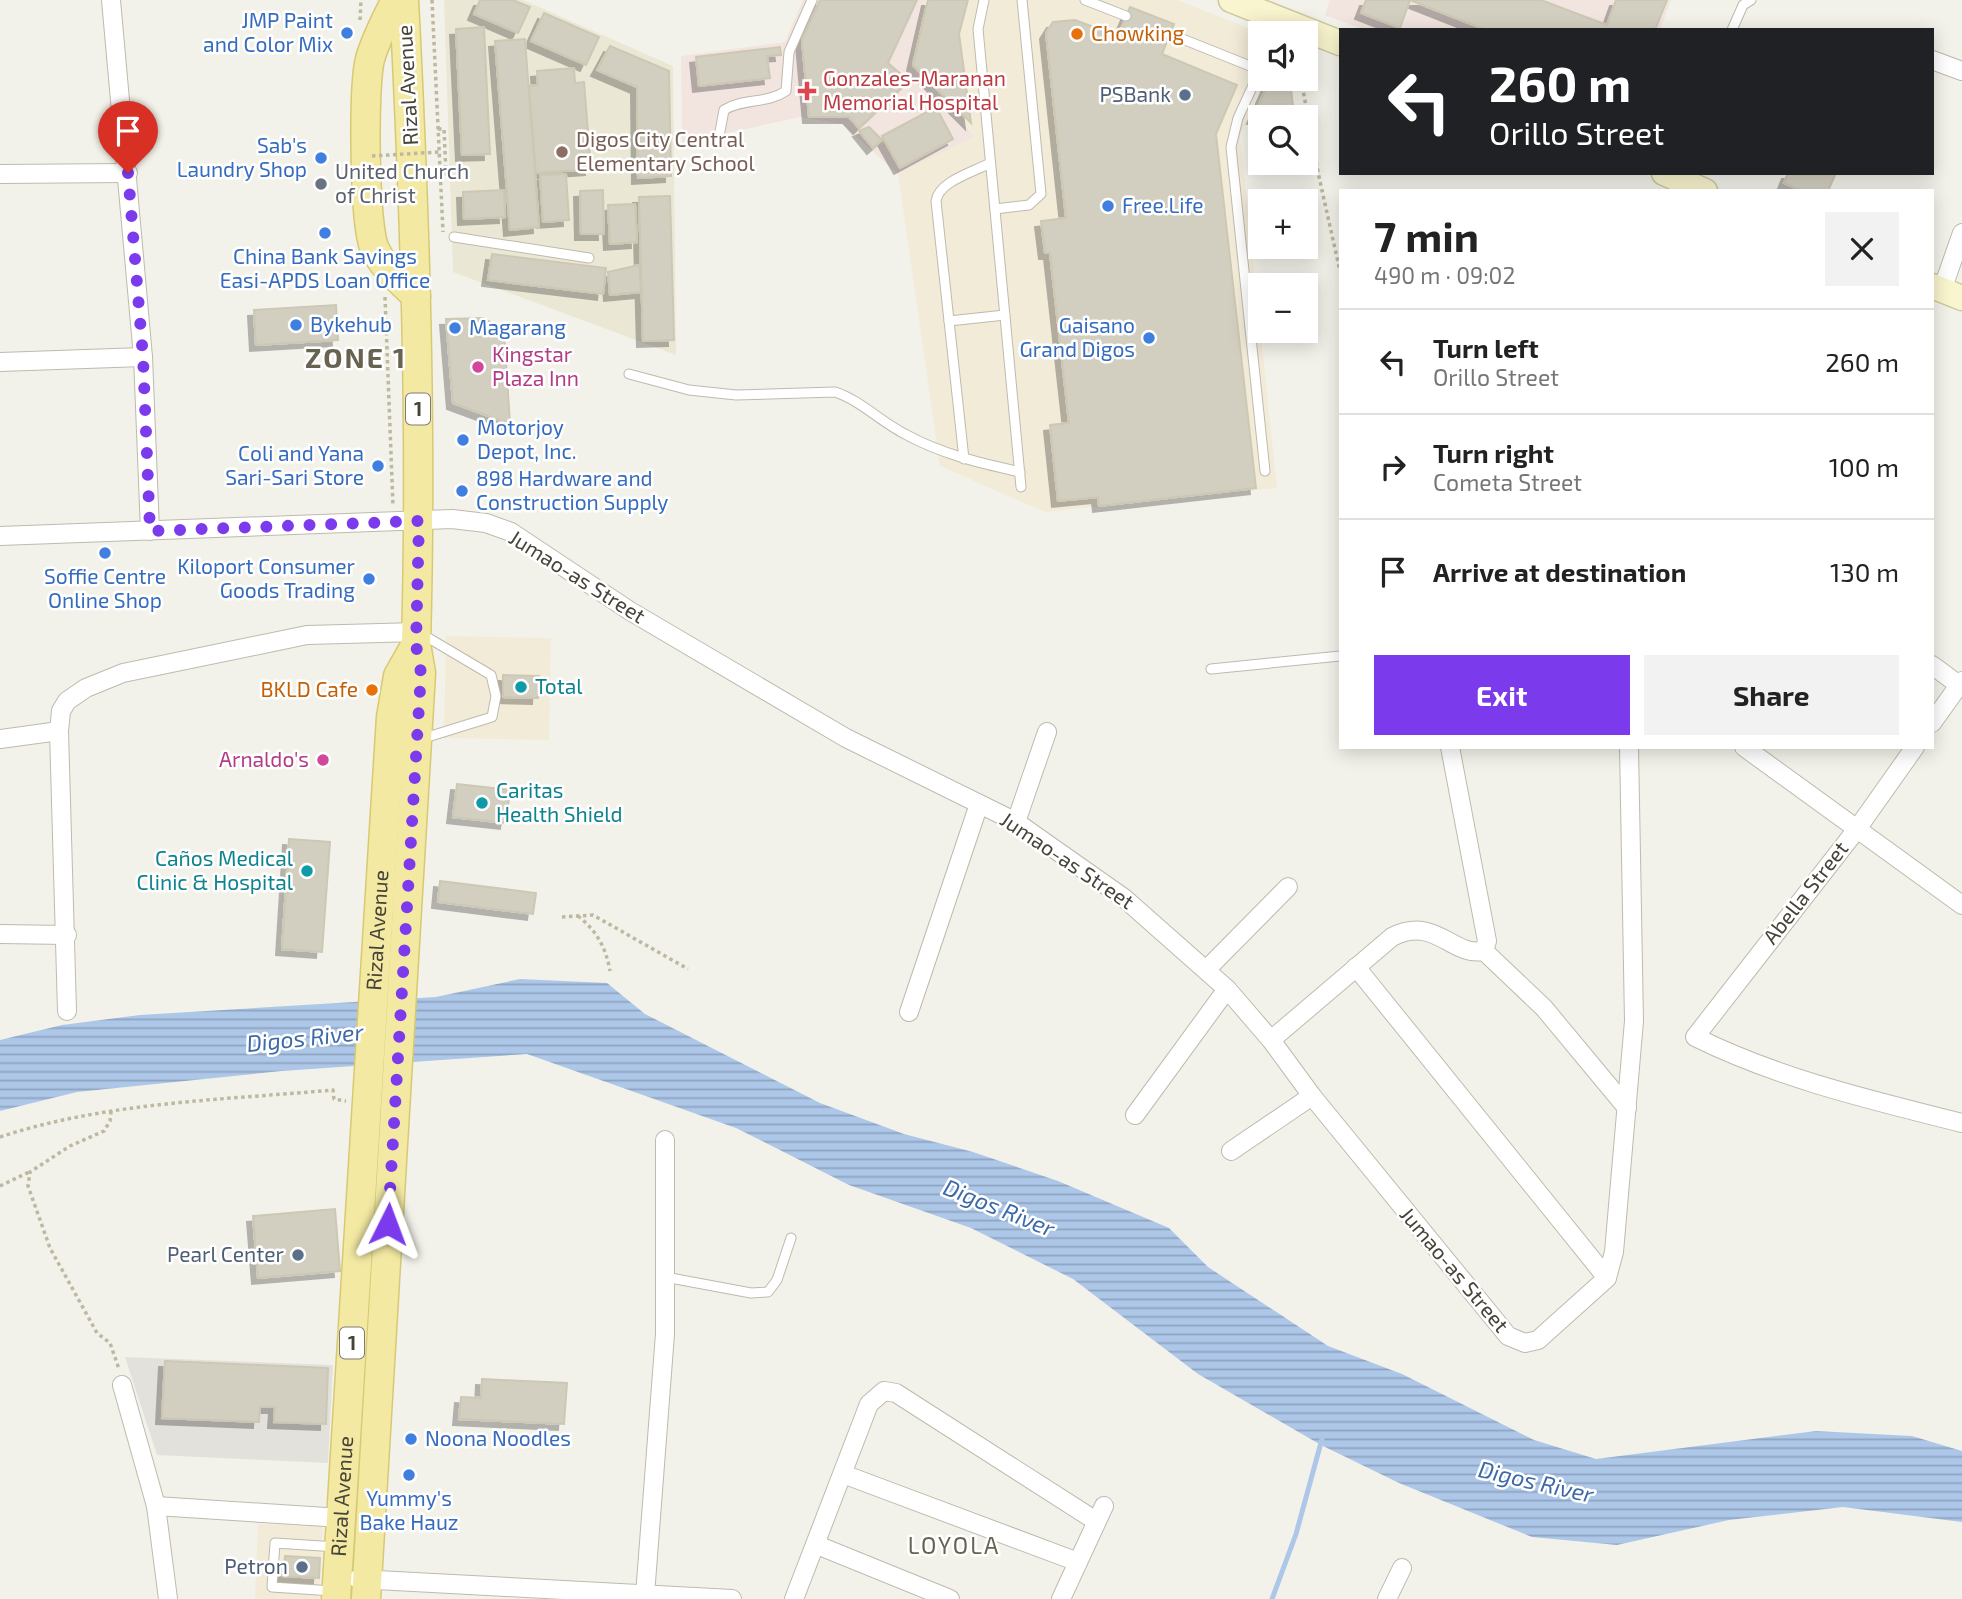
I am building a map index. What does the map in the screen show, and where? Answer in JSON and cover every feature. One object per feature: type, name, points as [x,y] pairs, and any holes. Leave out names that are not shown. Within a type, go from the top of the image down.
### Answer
[{"type":"main road","name":"Rizal Avenue","points":[[396,0],[370,61],[366,92],[369,227],[374,248],[384,265],[416,296]]},
{"type":"main road","name":"Rizal Avenue","points":[[366,1590],[421,673],[406,522],[416,296],[404,0]]},
{"type":"main road","points":[[1231,0],[1268,21]]},
{"type":"main road","points":[[1318,37],[1339,43]]},
{"type":"main road","points":[[1671,175],[1699,183]]},
{"type":"main road","name":"Rizal Avenue","points":[[337,1589],[374,965],[395,687],[416,638]]},
{"type":"main road","points":[[371,1034],[400,1036]]},
{"type":"street","points":[[111,0],[143,357],[150,531]]},
{"type":"street","points":[[1934,61],[1962,71]]},
{"type":"street","points":[[0,174],[128,173]]},
{"type":"street","points":[[1945,291],[1962,233]]},
{"type":"street","points":[[0,362],[143,357]]},
{"type":"street","name":"Jumao-as Street","points":[[0,537],[467,520],[510,532],[630,611],[795,708],[1016,822],[1124,898],[1227,989],[1511,1338],[1525,1343],[1538,1340],[1607,1278]]},
{"type":"street","points":[[68,1011],[59,731],[61,711],[67,701],[86,688],[123,673],[307,635],[416,638]]},
{"type":"street","points":[[1934,666],[1960,683],[1934,720]]},
{"type":"street","points":[[0,739],[59,731]]},
{"type":"street","points":[[1016,822],[1047,732]]},
{"type":"street","points":[[1450,749],[1485,928],[1487,947],[1483,951]]},
{"type":"street","points":[[1607,1278],[1617,1234],[1634,1021],[1629,749]]},
{"type":"street","points":[[1747,749],[1962,905]]},
{"type":"street","name":"Abella Street","points":[[1914,749],[1857,828],[1695,1037],[1733,1056],[1795,1079],[1962,1124]]},
{"type":"street","points":[[909,1012],[979,804]]},
{"type":"street","points":[[1206,970],[1288,887]]},
{"type":"street","points":[[1271,1040],[1392,937],[1406,931],[1426,931],[1472,951],[1483,951],[1544,1008],[1627,1108]]},
{"type":"street","points":[[0,934],[66,935]]},
{"type":"street","points":[[1356,967],[1607,1278]]},
{"type":"street","points":[[1135,1115],[1227,989]]},
{"type":"street","points":[[1231,1151],[1312,1096]]},
{"type":"street","points":[[645,1595],[665,1335],[665,1140]]},
{"type":"street","points":[[122,1385],[156,1506],[167,1599]]},
{"type":"street","points":[[794,1599],[869,1404],[880,1393],[892,1391],[1100,1513],[1061,1599]]},
{"type":"street","points":[[843,1474],[1078,1562]]},
{"type":"street","points":[[156,1506],[341,1518]]},
{"type":"street","points":[[817,1545],[950,1599]]},
{"type":"street","points":[[1387,1599],[1402,1569]]},
{"type":"street","points":[[337,1589],[732,1599]]},
{"type":"lane","points":[[718,142],[724,110],[731,105],[774,99],[786,91],[789,52],[812,0]]},
{"type":"lane","points":[[985,0],[978,29],[1021,487]]},
{"type":"lane","points":[[995,209],[1029,205],[1039,199],[1041,194],[1022,0]]},
{"type":"lane","points":[[1085,0],[1126,16]]},
{"type":"lane","points":[[1733,28],[1743,5],[1751,0]]},
{"type":"lane","points":[[1170,34],[1248,65]]},
{"type":"lane","points":[[1250,91],[1238,118],[1231,147],[1265,471]]},
{"type":"lane","points":[[964,459],[937,194],[948,184],[990,163]]},
{"type":"lane","points":[[454,237],[589,258]]},
{"type":"lane","points":[[949,321],[1005,315]]},
{"type":"lane","points":[[629,374],[689,390],[736,396],[835,393],[849,397],[874,417],[903,433],[964,459],[1020,472]]},
{"type":"lane","points":[[416,638],[491,676],[496,696],[492,717],[416,741]]},
{"type":"lane","points":[[1211,669],[1339,656]]},
{"type":"lane","points":[[665,1277],[751,1293],[768,1292],[774,1287],[791,1238]]},
{"type":"lane","points":[[337,1589],[272,1587],[275,1543],[339,1548]]},
{"type":"path","points":[[432,0],[443,237]]},
{"type":"path","points":[[1303,91],[1339,267]]},
{"type":"path","points":[[438,129],[444,129],[446,174],[440,174]]},
{"type":"path","points":[[372,156],[439,152]]},
{"type":"path","points":[[384,265],[406,522]]},
{"type":"path","points":[[577,914],[590,925],[601,941],[610,971]]},
{"type":"path","points":[[562,917],[593,915],[688,970]]},
{"type":"path","points":[[0,1137],[111,1111],[333,1090],[334,1099]]},
{"type":"path","points":[[0,1186],[30,1172],[70,1146],[104,1131],[110,1121],[111,1111]]},
{"type":"path","points":[[30,1172],[27,1186],[50,1248],[97,1333],[110,1343],[122,1376],[122,1385]]},
{"type":"shaded area","name":"Digos City Central Elementary School","points":[[444,0],[523,0],[673,66],[676,355],[453,272]]},
{"type":"shaded area","name":"Gonzales-Maranan Memorial Hospital","points":[[803,0],[925,0],[909,65],[975,136],[898,174],[842,124],[800,117],[682,143],[681,56],[785,42]]},
{"type":"shaded area","points":[[925,0],[1177,0],[1248,28],[1248,91],[1259,91],[1253,105],[1248,105],[1248,118],[1240,137],[1248,213],[1248,259],[1253,259],[1254,273],[1248,273],[1248,343],[1262,343],[1277,488],[1045,512],[940,466],[898,174],[975,135],[909,65]]},
{"type":"shaded area","points":[[1330,0],[1671,0],[1661,28],[1360,28],[1325,15]]},
{"type":"shaded area","points":[[446,636],[551,638],[549,740],[444,738]]},
{"type":"shaded area","points":[[125,1357],[333,1365],[328,1463],[157,1455]]},
{"type":"shaded area","points":[[258,1524],[323,1526],[319,1599],[255,1599]]},
{"type":"water","name":"Digos River","points":[[520,979],[607,983],[645,1014],[820,1103],[904,1134],[973,1152],[1058,1181],[1169,1228],[1208,1267],[1328,1346],[1402,1374],[1534,1440],[1596,1459],[1816,1431],[1912,1436],[1962,1451],[1962,1522],[1843,1507],[1729,1520],[1617,1545],[1532,1537],[1399,1483],[1321,1445],[1198,1374],[1073,1279],[971,1228],[849,1185],[736,1128],[527,1054],[282,1071],[77,1092],[0,1111],[0,1040],[62,1025],[140,1015],[436,997]]},
{"type":"building","points":[[480,0],[513,0],[530,7],[518,33],[474,14]]},
{"type":"building","points":[[820,0],[917,0],[888,63],[909,81],[859,128],[849,117],[809,117],[802,40]]},
{"type":"building","points":[[928,0],[968,0],[959,34],[971,123],[913,65]]},
{"type":"building","points":[[1366,0],[1410,0],[1400,28],[1361,13]]},
{"type":"building","points":[[1410,0],[1541,0],[1607,25],[1616,0],[1667,0],[1656,28],[1481,28]]},
{"type":"building","name":"Gaisano Grand Digos","points":[[1130,7],[1174,24],[1162,54],[1237,85],[1216,134],[1256,488],[1099,506],[1098,497],[1058,501],[1050,425],[1069,423],[1050,253],[1045,253],[1041,221],[1066,218],[1046,33],[1053,22],[1075,20],[1118,36]]},
{"type":"building","points":[[544,13],[599,37],[586,65],[531,41]]},
{"type":"building","points":[[484,27],[490,154],[462,155],[456,29]]},
{"type":"building","points":[[525,39],[539,227],[510,230],[495,41]]},
{"type":"building","points":[[610,46],[669,71],[671,176],[638,178],[637,87],[597,70]]},
{"type":"building","points":[[780,47],[781,55],[767,56],[770,78],[699,86],[696,57]]},
{"type":"building","points":[[574,68],[575,83],[584,82],[591,169],[536,173],[529,86],[538,85],[537,71]]},
{"type":"building","points":[[1265,91],[1291,91],[1293,105],[1259,105]]},
{"type":"building","points":[[936,107],[953,139],[900,168],[882,136]]},
{"type":"building","points":[[869,127],[882,140],[873,148],[859,131]]},
{"type":"building","points":[[566,174],[569,220],[543,222],[540,175]]},
{"type":"building","points":[[1787,175],[1835,175],[1829,189],[1798,189],[1784,183]]},
{"type":"building","points":[[504,190],[505,217],[464,219],[463,192]]},
{"type":"building","points":[[603,190],[604,234],[581,234],[580,191]]},
{"type":"building","points":[[670,196],[674,340],[643,341],[639,197]]},
{"type":"building","points":[[635,204],[637,242],[610,244],[608,205]]},
{"type":"building","points":[[492,254],[606,268],[603,294],[488,280]]},
{"type":"building","points":[[639,265],[641,292],[610,295],[608,272]]},
{"type":"building","name":"Bykehub","points":[[336,305],[338,340],[256,345],[254,310]]},
{"type":"building","name":"Kingstar Plaza Inn","points":[[484,318],[504,331],[510,424],[453,403],[446,319]]},
{"type":"building","name":"Total","points":[[503,675],[539,676],[538,698],[503,697]]},
{"type":"building","name":"Caritas Health Shield","points":[[457,784],[510,790],[506,823],[453,817]]},
{"type":"building","name":"Caños Medical Clinic & Hospital","points":[[289,839],[330,842],[322,952],[282,949]]},
{"type":"building","points":[[440,881],[536,893],[533,914],[438,902]]},
{"type":"building","name":"Pearl Center","points":[[335,1209],[340,1271],[258,1278],[253,1216]]},
{"type":"building","points":[[165,1361],[328,1368],[326,1424],[274,1422],[275,1407],[260,1407],[259,1422],[162,1418]]},
{"type":"building","points":[[482,1379],[567,1383],[564,1424],[459,1419],[461,1397],[481,1398]]},
{"type":"building","name":"Petron","points":[[285,1556],[320,1558],[319,1578],[283,1576]]},
{"type":"waterway","points":[[1272,1599],[1296,1534],[1322,1439]]},
{"type":"place","name":"JMP Paint and Color Mix","points":[[347,33]]},
{"type":"place","name":"Chowking","points":[[1077,34]]},
{"type":"place","name":"Gonzales-Maranan Memorial Hospital","points":[[807,91]]},
{"type":"place","name":"PSBank","points":[[1185,95]]},
{"type":"place","name":"Digos City Central Elementary School","points":[[562,152]]},
{"type":"place","name":"Sab's Laundry Shop","points":[[321,158]]},
{"type":"place","name":"United Church of Christ","points":[[321,184]]},
{"type":"place","name":"Free.Life","points":[[1108,206]]},
{"type":"place","name":"China Bank Savings Easi-APDS Loan Office","points":[[325,233]]},
{"type":"place","name":"Bykehub","points":[[296,325]]},
{"type":"place","name":"Magarang","points":[[455,328]]},
{"type":"place","name":"Gaisano Grand Digos","points":[[1149,338]]},
{"type":"place","name":"Kingstar Plaza Inn","points":[[478,367]]},
{"type":"place","name":"Motorjoy Depot, Inc.","points":[[463,440]]},
{"type":"place","name":"Coli and Yana Sari-Sari Store","points":[[378,466]]},
{"type":"place","name":"898 Hardware and Construction Supply","points":[[462,491]]},
{"type":"place","name":"Soffie Centre Online Shop","points":[[105,553]]},
{"type":"place","name":"Kiloport Consumer Goods Trading","points":[[369,579]]},
{"type":"place","name":"Total","points":[[521,687]]},
{"type":"place","name":"BKLD Cafe","points":[[372,690]]},
{"type":"place","name":"Arnaldo's","points":[[323,760]]},
{"type":"place","name":"Caritas Health Shield","points":[[482,803]]},
{"type":"place","name":"Caños Medical Clinic & Hospital","points":[[307,871]]},
{"type":"place","name":"Pearl Center","points":[[298,1255]]},
{"type":"place","name":"Noona Noodles","points":[[411,1439]]},
{"type":"place","name":"Yummy's Bake Hauz","points":[[409,1475]]},
{"type":"place","name":"Petron","points":[[302,1567]]},
{"type":"district","name":"ZONE 1","points":[[356,358]]},
{"type":"district","name":"LOYOLA","points":[[954,1546]]},
{"type":"route","points":[[128,173],[143,357],[150,531],[419,521],[416,645],[421,673],[388,1224]]}]
